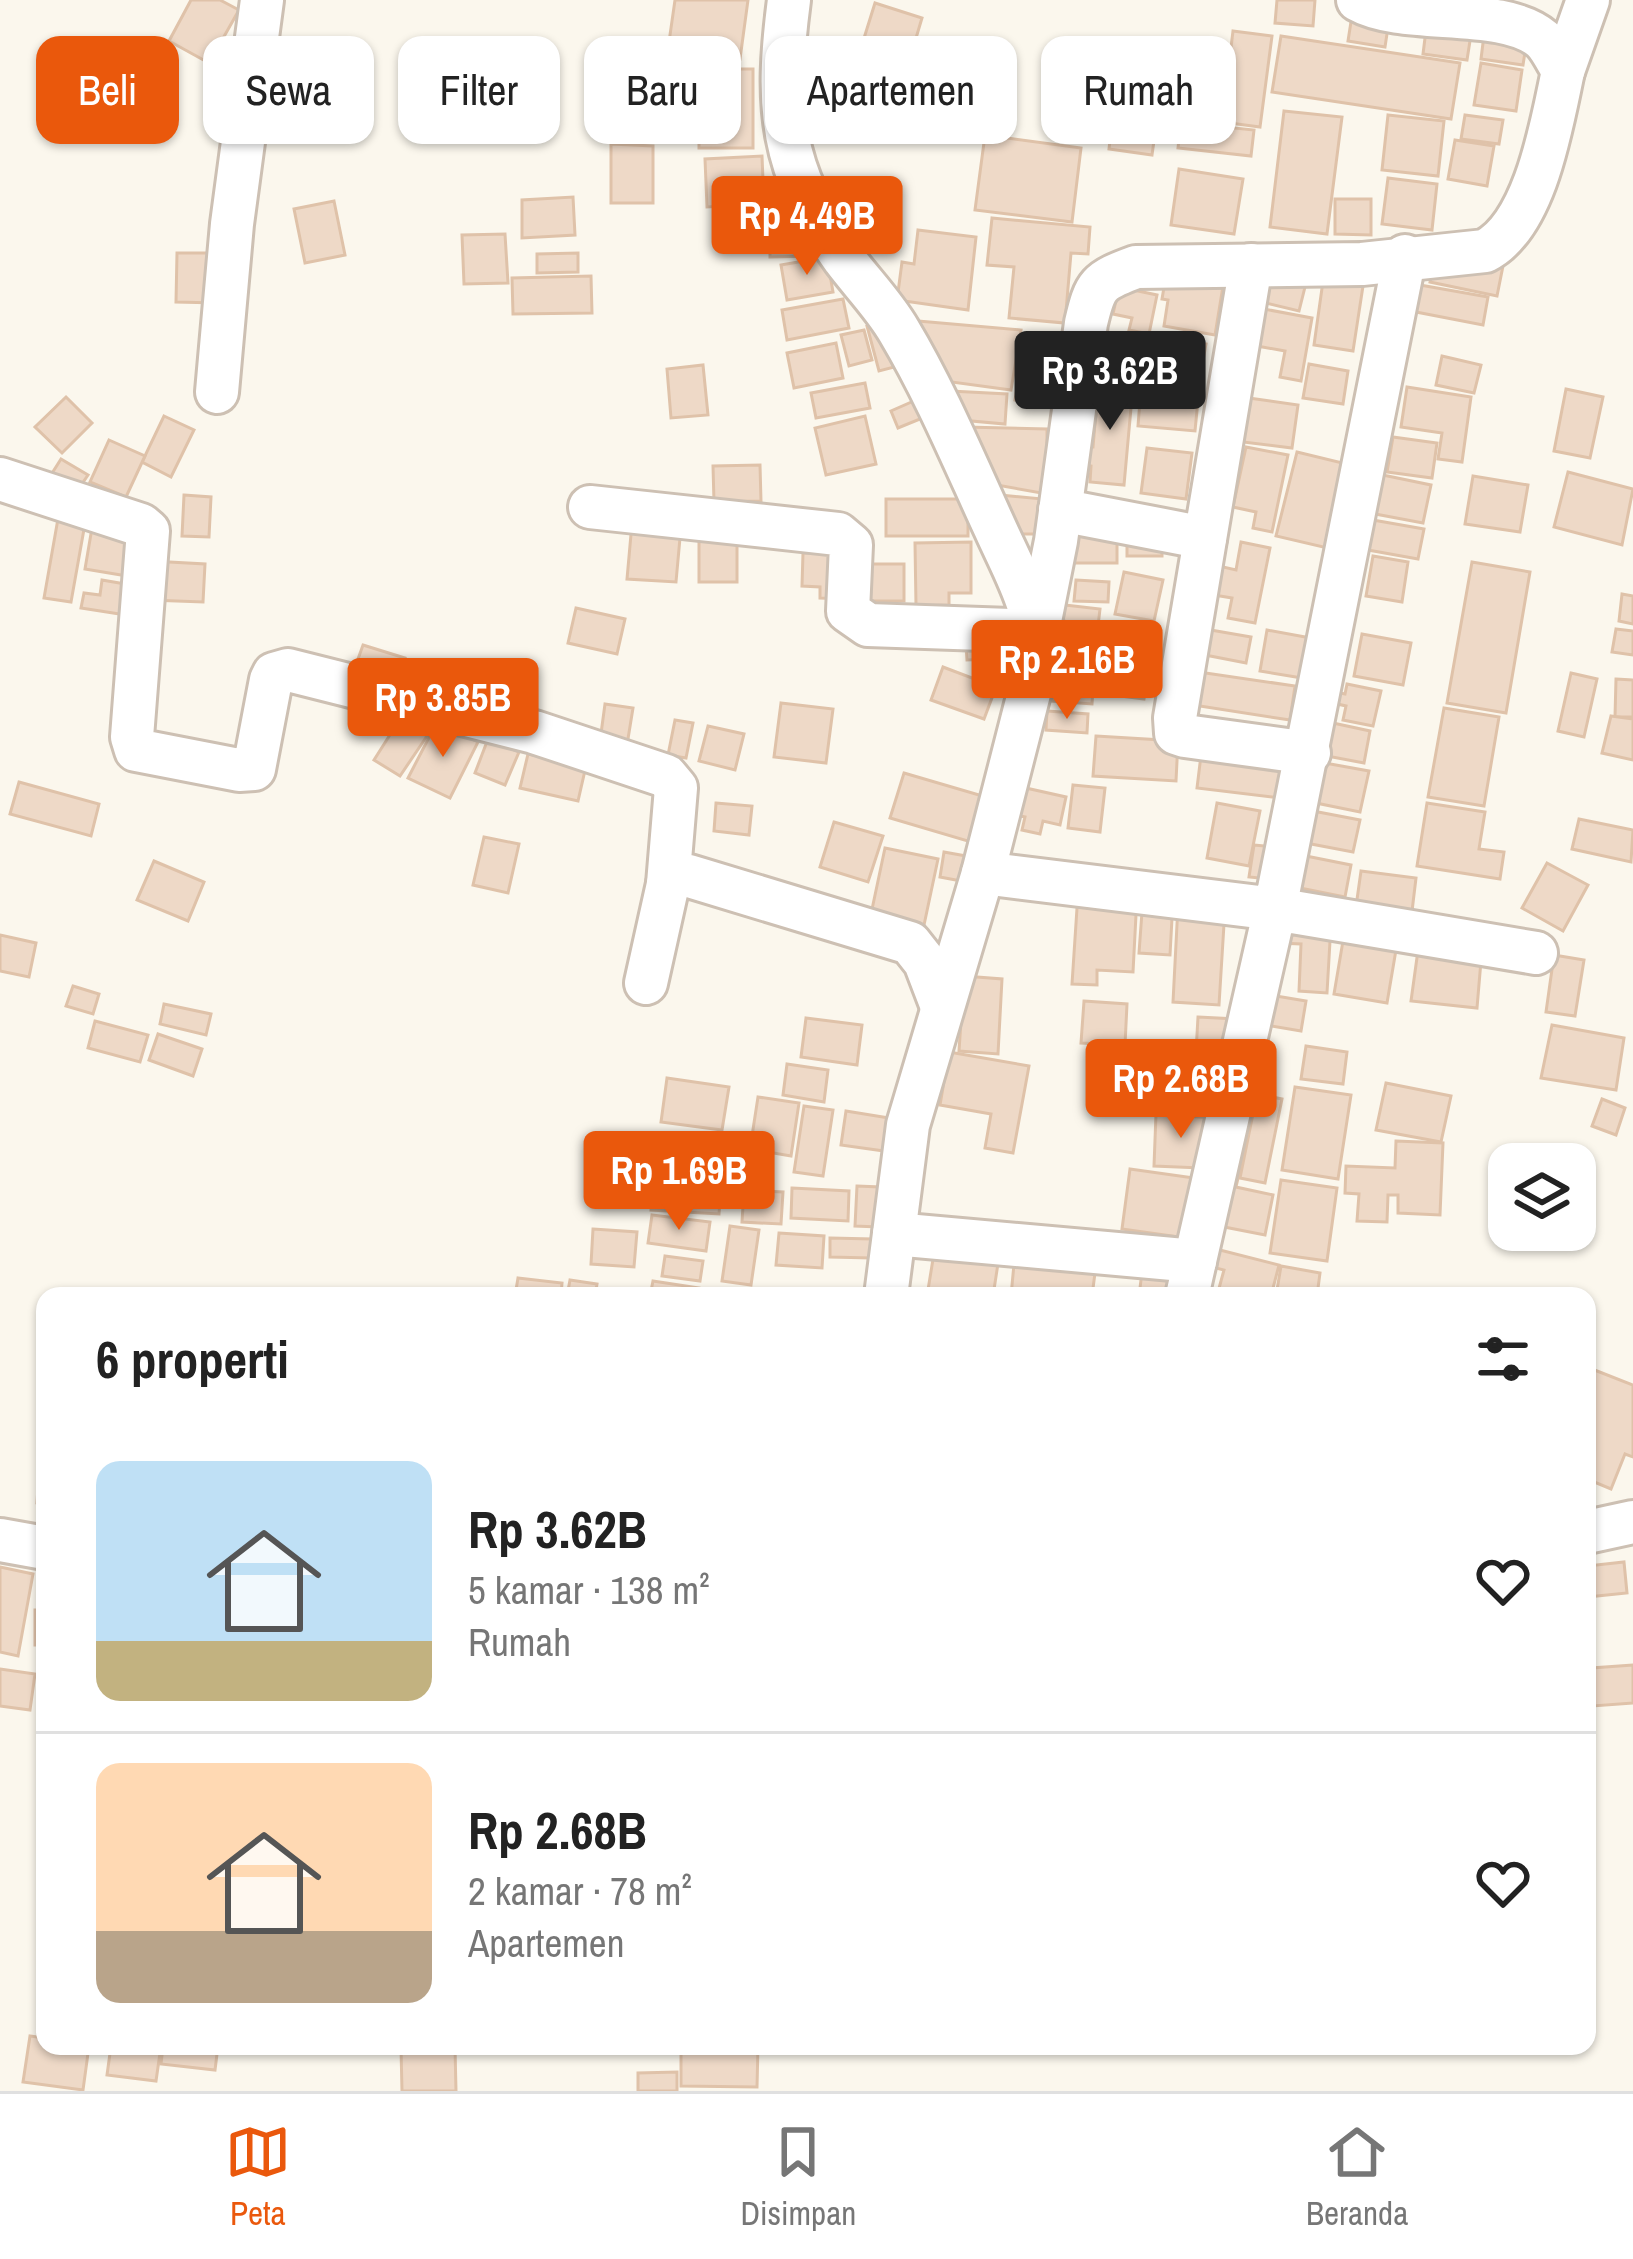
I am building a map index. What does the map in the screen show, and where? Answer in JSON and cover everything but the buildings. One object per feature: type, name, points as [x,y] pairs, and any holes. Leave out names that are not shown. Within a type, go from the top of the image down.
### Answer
[{"type":"street","points":[[217,392],[232,224],[262,0]]},
{"type":"street","points":[[789,0],[783,106],[790,158],[809,207],[898,329],[986,509],[1038,631]]},
{"type":"street","points":[[1358,0],[1461,20],[1505,22],[1543,39],[1563,71]]},
{"type":"street","points":[[887,1287],[902,1151],[1036,666],[1094,291],[1106,278],[1136,267],[1362,264],[1460,254],[1496,245],[1530,193],[1588,0]]},
{"type":"street","points":[[894,1234],[1191,1279],[1309,753],[1405,256]]},
{"type":"street","points":[[1251,266],[1174,718],[1176,733],[1309,753]]},
{"type":"street","points":[[0,478],[148,531],[132,737],[136,750],[254,769],[271,680],[280,670],[288,670],[549,736],[666,776],[676,788],[668,884],[646,983]]},
{"type":"street","points":[[590,507],[838,534],[851,545],[848,611],[868,625],[1038,631]]},
{"type":"street","points":[[1060,510],[1204,538]]},
{"type":"street","points":[[982,873],[1275,909],[1536,953]]},
{"type":"street","points":[[668,884],[689,876],[910,943],[926,962],[941,1004]]},
{"type":"street","points":[[1596,1530],[1633,1522]]},
{"type":"street","points":[[0,1540],[36,1546]]}]
